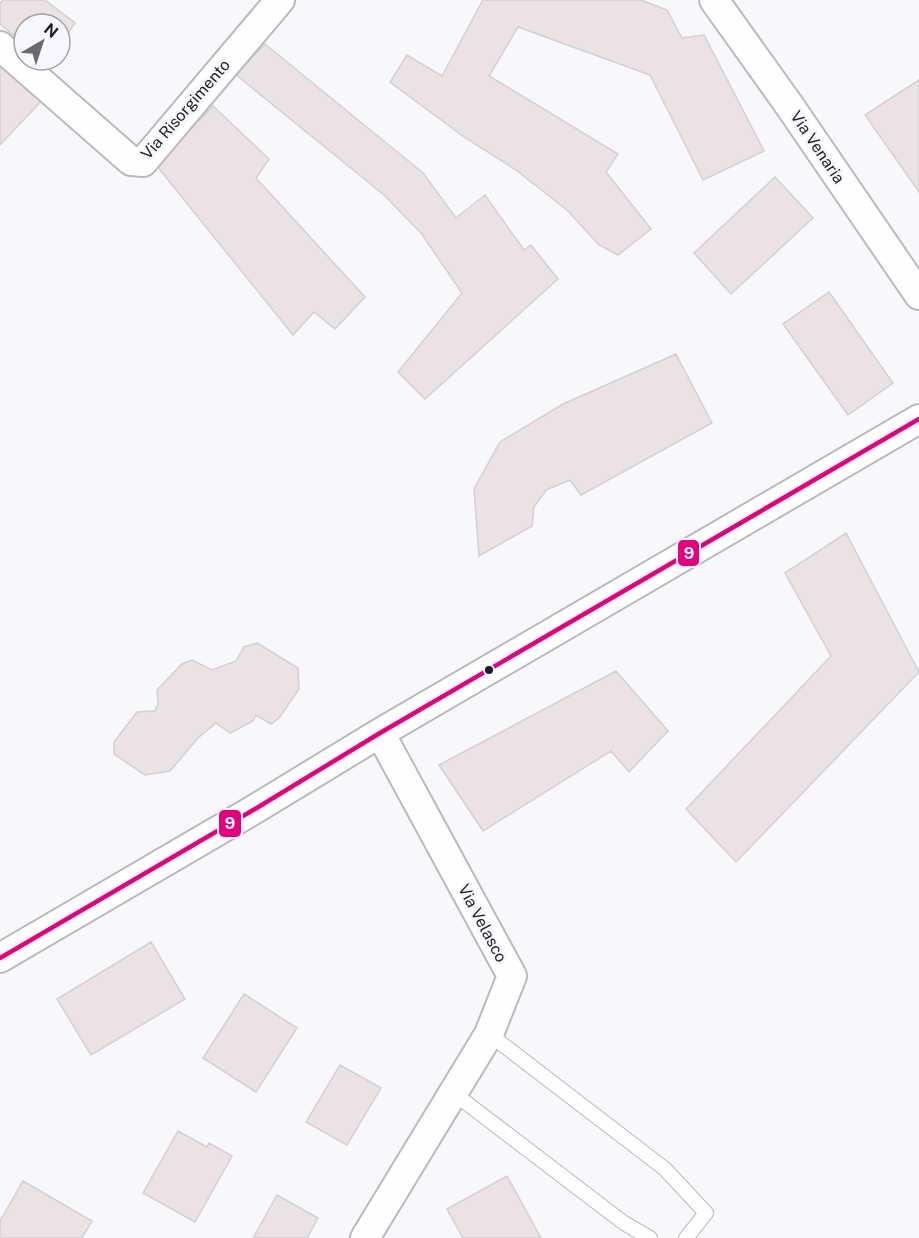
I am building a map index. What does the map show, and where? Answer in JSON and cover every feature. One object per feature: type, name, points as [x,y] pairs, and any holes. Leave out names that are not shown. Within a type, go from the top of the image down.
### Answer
[{"type":"street","name":"Via Risorgimento","points":[[0,46],[131,161],[143,162],[280,0]]},
{"type":"street","name":"Via Venaria","points":[[714,0],[919,295]]},
{"type":"street","points":[[0,958],[380,733],[919,419]]},
{"type":"street","name":"Via Velasco","points":[[365,1238],[489,1034],[512,976],[380,733]]},
{"type":"lane","points":[[489,1034],[665,1169],[706,1213],[686,1238]]},
{"type":"lane","points":[[452,1092],[624,1223],[650,1238]]},
{"type":"building","points":[[3,0],[45,0],[61,12],[12,12],[12,34],[0,24],[0,4]]},
{"type":"building","points":[[483,0],[641,0],[667,10],[682,38],[704,35],[764,151],[703,180],[650,75],[518,27],[489,76],[618,154],[606,172],[651,229],[618,255],[599,245],[568,211],[516,170],[464,137],[390,82],[407,55],[442,76]]},
{"type":"building","points":[[265,44],[423,173],[456,218],[485,195],[524,250],[531,245],[558,279],[425,399],[398,372],[462,293],[421,233],[384,195],[235,74]]},
{"type":"building","points":[[0,52],[12,62],[12,72],[23,72],[48,94],[0,145]]},
{"type":"building","points":[[919,80],[919,192],[865,115]]},
{"type":"building","points":[[213,106],[269,159],[256,178],[365,297],[335,329],[314,312],[293,335],[156,165]]},
{"type":"building","points":[[775,177],[813,218],[731,294],[694,253]]},
{"type":"building","points":[[829,292],[893,383],[848,415],[783,324]]},
{"type":"building","points":[[676,354],[712,423],[581,495],[570,480],[546,490],[534,507],[532,526],[479,556],[474,489],[500,442],[563,404]]},
{"type":"building","points":[[846,533],[919,672],[736,862],[686,809],[831,656],[785,573]]},
{"type":"building","points":[[257,643],[298,668],[299,689],[279,718],[271,724],[256,715],[253,721],[230,733],[216,723],[198,738],[170,771],[145,775],[114,754],[114,742],[137,712],[155,711],[158,704],[157,690],[182,664],[192,660],[212,670],[236,661],[244,647]]},
{"type":"building","points":[[616,671],[668,731],[629,772],[611,751],[483,831],[439,765]]},
{"type":"building","points":[[151,942],[185,999],[91,1055],[57,999]]},
{"type":"building","points":[[244,994],[297,1028],[256,1092],[203,1058]]},
{"type":"building","points":[[340,1065],[381,1088],[347,1145],[306,1122]]},
{"type":"building","points":[[178,1131],[207,1147],[209,1143],[232,1156],[195,1222],[143,1193]]},
{"type":"building","points":[[507,1176],[541,1238],[463,1238],[447,1209]]},
{"type":"building","points":[[23,1181],[92,1221],[82,1238],[0,1238],[0,1221]]},
{"type":"building","points":[[277,1195],[318,1218],[307,1238],[253,1238]]},
{"type":"transit line","name":"9","points":[[0,958],[380,733],[919,419]]}]
